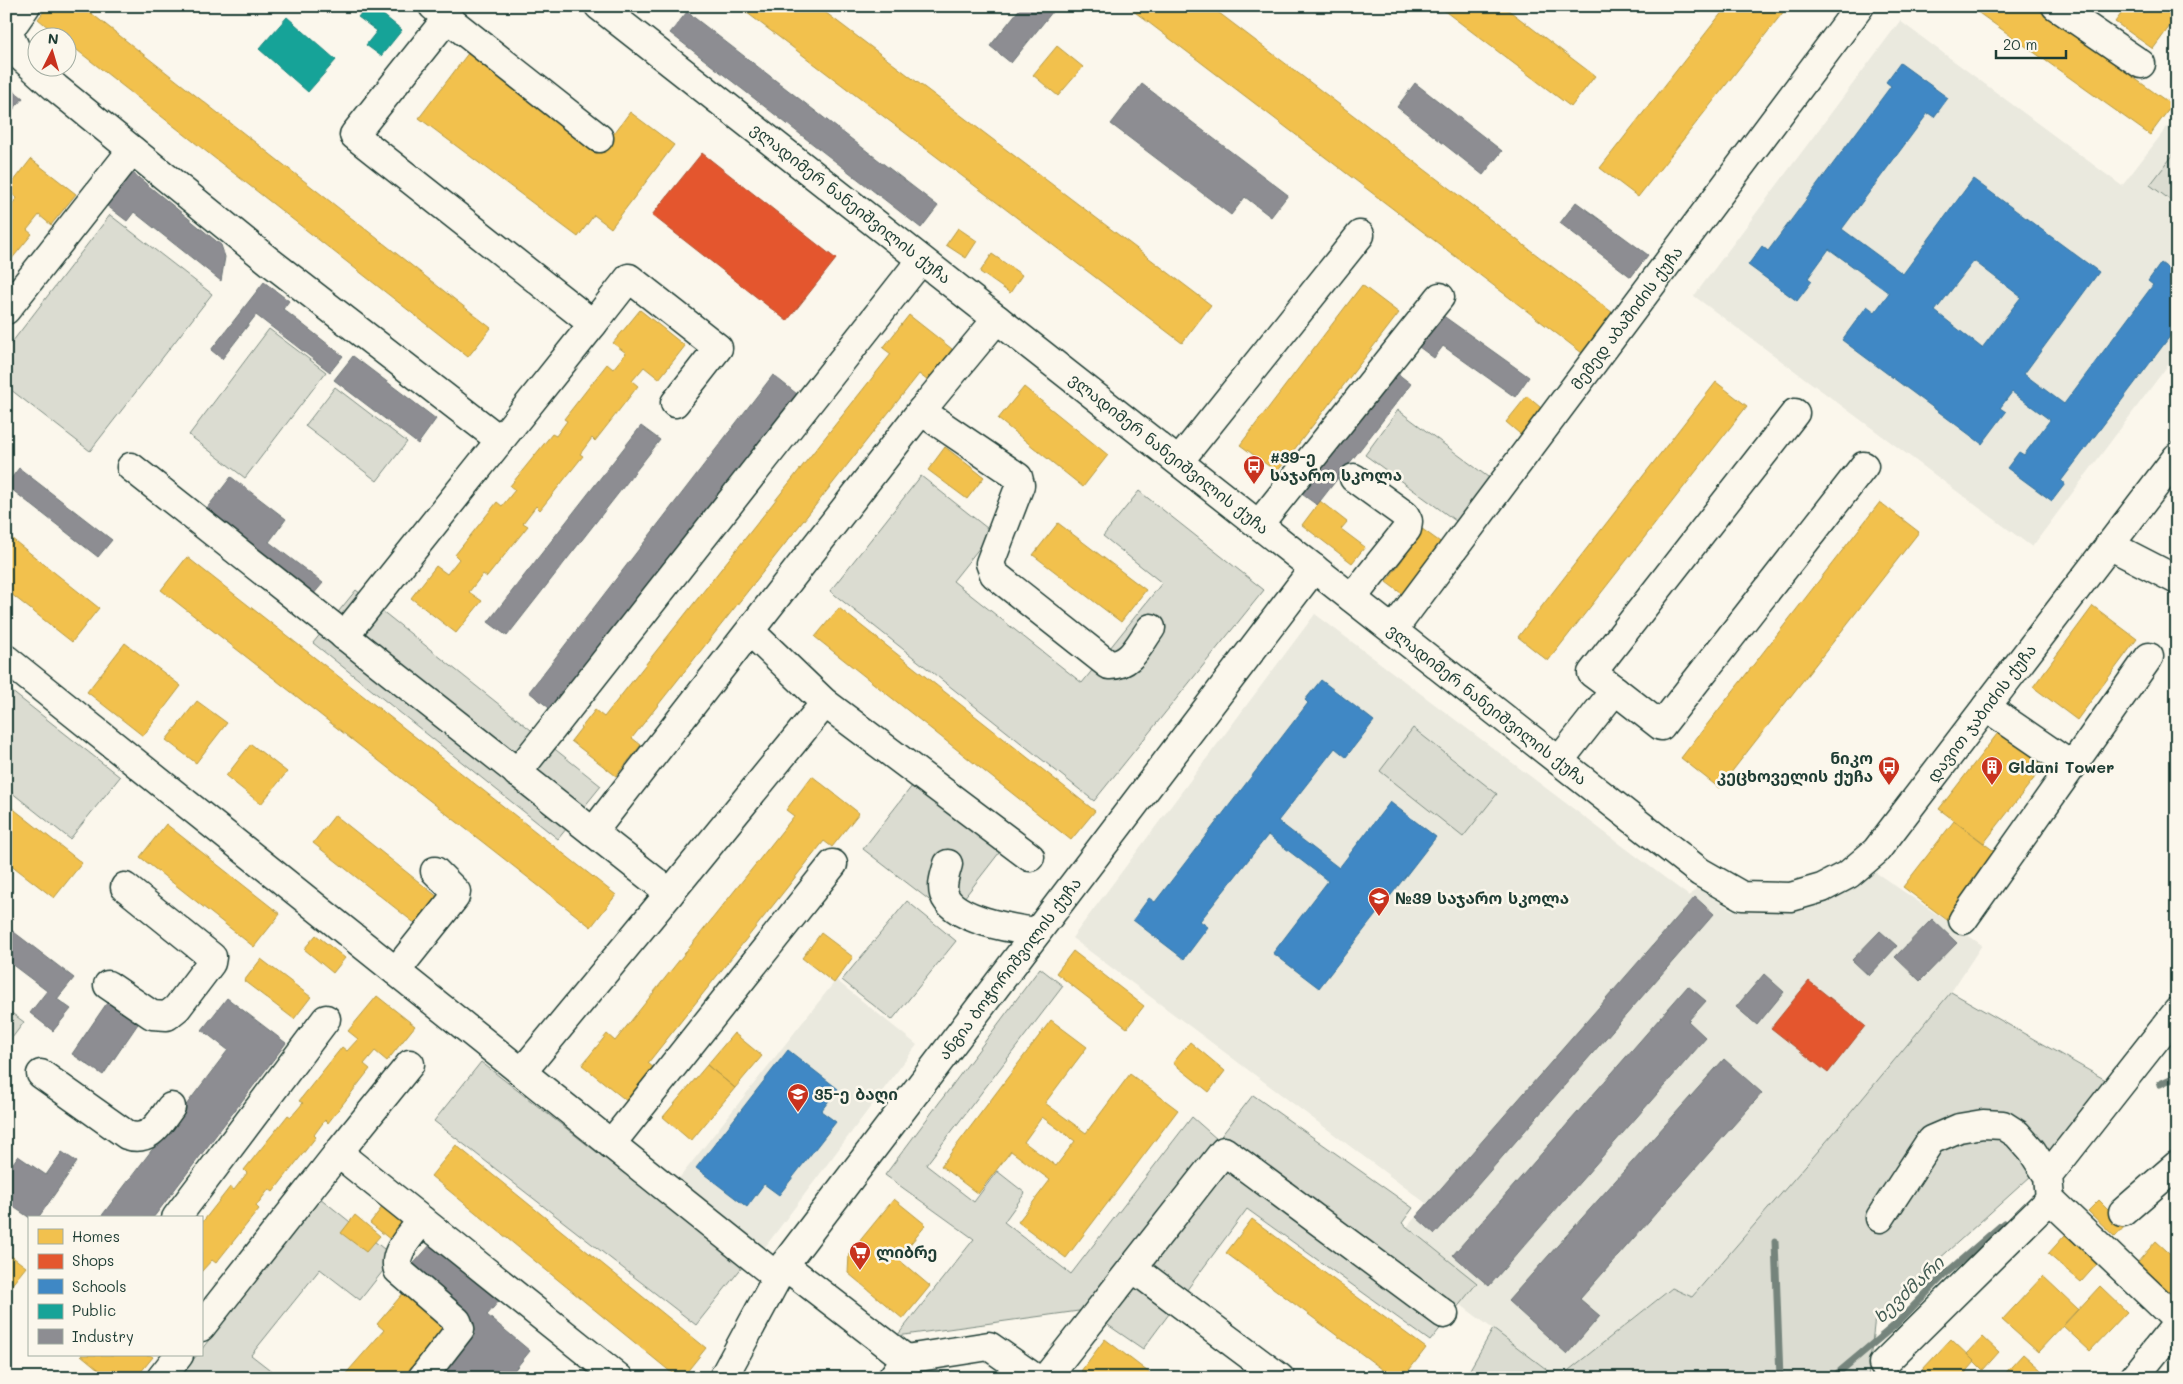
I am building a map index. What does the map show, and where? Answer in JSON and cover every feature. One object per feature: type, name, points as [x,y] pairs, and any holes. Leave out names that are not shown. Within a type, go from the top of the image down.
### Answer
[{"type":"street","points":[[26,6],[8,32],[18,54],[56,88],[269,261],[500,440]]},
{"type":"street","name":"ვლადიმერ ნანეიშვილის ქუჩა","points":[[598,6],[626,15],[921,260],[1180,460],[1700,872],[1742,896]]},
{"type":"street","name":"მემედ აბაშიძის ქუჩა","points":[[1393,630],[1860,6]]},
{"type":"street","points":[[2056,6],[2141,64]]},
{"type":"street","points":[[593,324],[354,135],[440,12],[599,138]]},
{"type":"street","points":[[6,310],[132,150]]},
{"type":"street","points":[[1180,460],[1360,235]]},
{"type":"street","points":[[517,772],[921,260]]},
{"type":"street","points":[[344,636],[629,278],[718,348],[674,403]]},
{"type":"street","points":[[1259,524],[1440,297]]},
{"type":"street","points":[[593,832],[751,632],[921,411],[997,319]]},
{"type":"street","points":[[921,411],[1018,477],[1020,485],[990,563],[994,574],[1109,665],[1119,665],[1128,661],[1151,628]]},
{"type":"street","points":[[1795,413],[1592,673],[1661,726],[1864,466]]},
{"type":"street","name":"დავით ჯაბიძის ქუჩა","points":[[1742,896],[1791,897],[1822,888],[1848,874],[1876,851],[2177,457]]},
{"type":"street","points":[[131,467],[670,893]]},
{"type":"street","points":[[1352,598],[1407,529],[1408,521],[1405,515],[1354,478]]},
{"type":"street","points":[[2109,545],[2177,580]]},
{"type":"street","name":"ანგია ბოჭორიშვილის ქუჩა","points":[[723,1378],[780,1271],[1314,568]]},
{"type":"street","points":[[751,632],[825,703],[1030,857]]},
{"type":"street","points":[[1964,920],[2149,657]]},
{"type":"street","points":[[6,659],[611,1144],[780,1271],[899,1369],[989,1346],[1035,1378]]},
{"type":"street","points":[[1559,761],[1615,690]]},
{"type":"street","points":[[522,1072],[825,703]]},
{"type":"street","points":[[1986,707],[2072,766]]},
{"type":"street","points":[[611,1144],[833,864]]},
{"type":"street","points":[[948,864],[944,879],[944,894],[953,905],[988,923],[1037,932]]},
{"type":"street","points":[[396,971],[454,898],[456,892],[435,871]]},
{"type":"street","points":[[108,985],[152,1015],[167,1016],[177,1008],[210,963],[212,957],[126,887]]},
{"type":"street","points":[[1883,1364],[2049,1188],[2177,1012]]},
{"type":"street","points":[[178,1216],[326,1019]]},
{"type":"street","points":[[202,1326],[410,1064]]},
{"type":"street","points":[[40,1074],[127,1135],[136,1138],[150,1133],[171,1107]]},
{"type":"street","points":[[1880,1218],[1931,1140],[1959,1128],[1982,1124],[2003,1125],[2017,1134],[2032,1151],[2049,1188],[2177,1320]]},
{"type":"street","points":[[1046,1378],[1224,1151],[1444,1314]]},
{"type":"street","points":[[338,1153],[614,1376]]},
{"type":"street","points":[[2123,1212],[2177,1165]]},
{"type":"street","points":[[422,1220],[398,1253],[396,1264],[398,1270],[457,1322],[460,1329],[422,1378]]},
{"type":"street","points":[[1133,1268],[1280,1378]]},
{"type":"street","points":[[2134,1378],[2177,1324]]},
{"type":"street","points":[[161,1378],[178,1356]]},
{"type":"shaded area","points":[[1900,21],[2122,186],[2177,114],[2177,353],[2032,547],[1694,296]]},
{"type":"shaded area","points":[[2177,150],[2177,205],[2150,185]]},
{"type":"shaded area","points":[[110,215],[212,294],[90,451],[6,386],[6,350]]},
{"type":"shaded area","points":[[269,329],[326,372],[245,478],[189,435]]},
{"type":"shaded area","points":[[335,387],[407,442],[377,481],[305,426]]},
{"type":"shaded area","points":[[1398,410],[1492,480],[1460,524],[1365,455]]},
{"type":"shaded area","points":[[921,476],[992,532],[953,581],[1082,683],[1162,583],[1103,536],[1139,491],[1264,590],[1094,801],[830,591]]},
{"type":"shaded area","points":[[356,590],[601,786],[558,839],[313,643]]},
{"type":"shaded area","points":[[1315,614],[1689,896],[1697,888],[1732,910],[1803,904],[1872,870],[1982,945],[1951,992],[1838,1128],[1692,1297],[1671,1288],[1559,1378],[1387,1250],[1427,1204],[1072,938]]},
{"type":"shaded area","points":[[6,687],[120,777],[70,839],[6,788]]},
{"type":"shaded area","points":[[1413,728],[1497,794],[1463,837],[1380,771]]},
{"type":"shaded area","points":[[926,768],[1013,835],[950,916],[863,849]]},
{"type":"shaded area","points":[[907,901],[956,941],[892,1020],[842,980]]},
{"type":"shaded area","points":[[1040,968],[1063,986],[926,1165],[974,1202],[997,1171],[1025,1193],[1004,1222],[1071,1274],[1192,1117],[1218,1140],[1253,1095],[1413,1208],[1402,1223],[1477,1283],[1430,1341],[1247,1209],[1143,1349],[1086,1310],[897,1336],[974,1239],[885,1175]]},
{"type":"shaded area","name":"35-ე ბაღი","points":[[836,980],[917,1045],[765,1247],[677,1181]]},
{"type":"shaded area","points":[[1951,992],[2125,1091],[1875,1317],[1868,1378],[1559,1378],[1672,1288],[1692,1297],[1838,1128]]},
{"type":"shaded area","points":[[6,1009],[24,1022],[6,1046]]},
{"type":"shaded area","points":[[481,1062],[743,1266],[696,1325],[434,1121]]},
{"type":"shaded area","points":[[320,1198],[394,1257],[360,1300],[320,1269],[251,1355],[278,1376],[277,1378],[179,1378],[196,1356],[202,1356],[202,1349]]},
{"type":"shaded area","points":[[1493,1329],[1558,1378],[1465,1378]]},
{"type":"building: Homes","points":[[48,6],[82,6],[491,328],[468,357],[78,51],[78,28],[49,28],[38,19]]},
{"type":"building: Homes","points":[[738,6],[817,6],[1211,305],[1182,343]]},
{"type":"building: Homes","points":[[1127,6],[1210,6],[1613,313],[1582,353]]},
{"type":"building: Homes","points":[[1438,6],[1503,6],[1595,76],[1571,107]]},
{"type":"building: Homes","points":[[1727,6],[1788,6],[1638,197],[1600,168]]},
{"type":"building: Homes","points":[[1980,6],[2033,6],[2172,105],[2150,135],[1976,11]]},
{"type":"building: Homes","points":[[2127,6],[2177,6],[2177,25],[2173,22],[2153,49],[2115,22]]},
{"type":"building: Homes","points":[[1057,46],[1083,67],[1058,96],[1033,75]]},
{"type":"building: Homes","points":[[469,52],[601,151],[630,112],[674,145],[611,228],[594,215],[578,237],[419,118]]},
{"type":"building: Homes","points":[[31,159],[76,194],[51,225],[39,215],[27,230],[32,234],[6,266],[6,213],[17,198],[7,190]]},
{"type":"building: Homes","points":[[958,228],[977,241],[966,258],[946,245]]},
{"type":"building: Homes","points":[[992,254],[1022,275],[1010,293],[980,272]]},
{"type":"building: Homes","points":[[1362,285],[1399,313],[1277,472],[1240,445]]},
{"type":"building: Homes","points":[[640,310],[685,346],[659,379],[644,367],[632,381],[638,386],[595,441],[592,438],[580,454],[583,456],[540,510],[536,506],[523,523],[528,526],[487,577],[483,574],[469,592],[482,601],[456,633],[411,598],[436,566],[447,574],[459,559],[455,555],[497,502],[502,506],[515,490],[510,486],[552,434],[556,436],[567,421],[564,419],[607,364],[613,369],[626,353],[613,343]]},
{"type":"building: Homes","points":[[909,315],[952,349],[928,381],[919,374],[632,738],[641,745],[616,776],[571,741],[595,710],[604,717],[891,354],[883,348]]},
{"type":"building: Homes","points":[[1716,382],[1747,406],[1548,661],[1518,637]]},
{"type":"building: Homes","points":[[1024,387],[1108,455],[1083,487],[998,419]]},
{"type":"building: Homes","points":[[1527,396],[1547,413],[1526,439],[1506,422]]},
{"type":"building: Homes","points":[[945,447],[984,477],[967,499],[928,470]]},
{"type":"building: Homes","points":[[1320,501],[1347,522],[1341,529],[1365,547],[1352,563],[1302,525]]},
{"type":"building: Homes","points":[[1880,502],[1919,532],[1719,788],[1681,758]]},
{"type":"building: Homes","points":[[1058,523],[1146,590],[1121,622],[1033,555]]},
{"type":"building: Homes","points":[[1418,526],[1443,544],[1405,596],[1386,582],[1403,559],[1397,555]]},
{"type":"building: Homes","points":[[6,534],[99,608],[72,642],[6,590]]},
{"type":"building: Homes","points":[[187,557],[616,895],[591,927],[161,590]]},
{"type":"building: Homes","name":"Gldani Tower","points":[[2093,606],[2137,639],[2077,720],[2033,687]]},
{"type":"building: Homes","points":[[839,608],[1095,811],[1071,840],[815,637]]},
{"type":"building: Homes","points":[[125,643],[181,686],[143,736],[87,692]]},
{"type":"building: Homes","points":[[197,701],[227,723],[196,763],[166,740]]},
{"type":"building: Homes","name":"Gldani Tower","points":[[2001,729],[2046,763],[1984,843],[1939,809]]},
{"type":"building: Homes","points":[[251,744],[287,772],[261,804],[226,776]]},
{"type":"building: Homes","points":[[812,776],[859,813],[832,847],[824,841],[648,1063],[655,1069],[628,1102],[582,1065],[607,1034],[615,1041],[794,816],[786,810]]},
{"type":"building: Homes","points":[[6,803],[82,863],[54,898],[6,861]]},
{"type":"building: Homes","points":[[335,815],[444,902],[422,929],[313,843]]},
{"type":"building: Homes","points":[[1954,821],[2006,860],[1955,926],[1903,887]]},
{"type":"building: Homes","points":[[166,824],[280,914],[254,947],[140,857]]},
{"type":"building: Homes","points":[[821,933],[853,957],[834,983],[802,958]]},
{"type":"building: Homes","points":[[316,935],[345,958],[333,973],[304,949]]},
{"type":"building: Homes","points":[[1073,951],[1144,1006],[1127,1028],[1056,973]]},
{"type":"building: Homes","points":[[261,959],[311,997],[294,1019],[244,981]]},
{"type":"building: Homes","points":[[377,996],[415,1026],[387,1061],[375,1051],[364,1064],[370,1069],[328,1123],[325,1120],[314,1135],[316,1137],[273,1192],[269,1189],[256,1206],[259,1209],[216,1263],[212,1260],[202,1271],[202,1223],[230,1187],[234,1190],[247,1173],[244,1170],[288,1115],[291,1117],[303,1103],[299,1101],[342,1047],[347,1051],[358,1039],[348,1031]]},
{"type":"building: Homes","points":[[1051,1020],[1087,1047],[1045,1103],[1086,1133],[1130,1074],[1178,1110],[1066,1258],[1018,1222],[1050,1180],[1011,1151],[978,1194],[941,1166]],"holes":[[[1042,1117],[1075,1141],[1056,1166],[1024,1142]]]},
{"type":"building: Homes","points":[[734,1033],[762,1056],[735,1088],[707,1065]]},
{"type":"building: Homes","points":[[1190,1042],[1225,1071],[1209,1092],[1173,1063]]},
{"type":"building: Homes","points":[[707,1065],[735,1088],[691,1141],[663,1117]]},
{"type":"building: Homes","points":[[456,1145],[706,1348],[682,1378],[678,1378],[431,1176]]},
{"type":"building: Homes","points":[[894,1199],[926,1225],[898,1259],[930,1286],[903,1319],[848,1273],[849,1254]]},
{"type":"building: Homes","points":[[2099,1200],[2125,1226],[2115,1237],[2088,1211]]},
{"type":"building: Homes","points":[[383,1206],[404,1224],[391,1240],[370,1223]]},
{"type":"building: Homes","points":[[355,1215],[380,1236],[366,1252],[341,1233]]},
{"type":"building: Homes","points":[[1252,1219],[1426,1348],[1403,1378],[1394,1378],[1226,1253]]},
{"type":"building: Homes","points":[[2065,1235],[2098,1263],[2081,1282],[2048,1254]]},
{"type":"building: Homes","points":[[2156,1241],[2177,1260],[2177,1289],[2172,1294],[2137,1263]]},
{"type":"building: Homes","points":[[6,1252],[26,1267],[6,1292]]},
{"type":"building: Homes","points":[[2043,1276],[2078,1309],[2038,1352],[2002,1320]]},
{"type":"building: Homes","points":[[2100,1286],[2127,1312],[2090,1351],[2063,1326]]},
{"type":"building: Homes","points":[[405,1291],[452,1331],[425,1363],[419,1358],[402,1378],[342,1378],[384,1330],[377,1324]]},
{"type":"building: Homes","points":[[1983,1337],[1999,1352],[1983,1370],[1967,1354]]},
{"type":"building: Homes","points":[[1105,1339],[1156,1378],[1090,1378],[1081,1371]]},
{"type":"building: Homes","points":[[1951,1339],[1975,1362],[1961,1378],[1931,1378],[1922,1370]]},
{"type":"building: Homes","points":[[2023,1354],[2050,1378],[2001,1378]]},
{"type":"building: Homes","points":[[82,1356],[153,1357],[136,1378],[109,1378]]},
{"type":"building: Shops","points":[[702,153],[836,259],[787,321],[652,215]]},
{"type":"building: Shops","points":[[1809,981],[1865,1026],[1828,1073],[1771,1028]]},
{"type":"building: Schools","points":[[1900,63],[1948,98],[1934,117],[1928,113],[1842,229],[1903,274],[1973,179],[2099,272],[2024,374],[2064,404],[2153,285],[2148,281],[2161,263],[2177,275],[2177,327],[2061,481],[2065,484],[2052,501],[2007,468],[2019,452],[2024,455],[2050,420],[2012,392],[2000,408],[2006,412],[1982,444],[1842,340],[1867,306],[1875,312],[1889,293],[1829,249],[1808,278],[1812,281],[1797,301],[1748,265],[1762,246],[1768,251],[1891,86],[1886,82]],"holes":[[[1974,261],[2021,297],[1982,348],[1935,311]]]},
{"type":"building: Schools","points":[[1321,680],[1374,721],[1346,757],[1335,748],[1278,821],[1339,868],[1390,802],[1436,837],[1319,988],[1273,953],[1328,881],[1268,835],[1200,921],[1208,927],[1184,959],[1133,920],[1149,898],[1155,902],[1308,703],[1305,700]]},
{"type":"building: Schools","points":[[788,1050],[838,1089],[821,1111],[836,1122],[779,1195],[764,1184],[747,1207],[696,1168]]},
{"type":"building: Public","points":[[367,6],[372,6],[402,30],[381,56],[366,45],[377,31],[358,17]]},
{"type":"building: Public","points":[[287,17],[336,60],[308,92],[259,49]]},
{"type":"building: Industry","points":[[1022,6],[1057,6],[1011,63],[990,46]]},
{"type":"building: Industry","points":[[687,12],[938,206],[921,228],[670,33]]},
{"type":"building: Industry","points":[[1415,83],[1502,151],[1483,175],[1397,107]]},
{"type":"building: Industry","points":[[1142,84],[1288,195],[1271,217],[1245,197],[1231,215],[1111,124]]},
{"type":"building: Industry","points":[[6,85],[23,98],[6,118]]},
{"type":"building: Industry","points":[[128,169],[221,245],[225,257],[221,281],[134,212],[127,221],[102,202]]},
{"type":"building: Industry","points":[[1576,202],[1648,255],[1631,277],[1560,223]]},
{"type":"building: Industry","points":[[264,282],[289,301],[283,309],[343,356],[330,372],[256,315],[222,359],[211,350]]},
{"type":"building: Industry","points":[[1442,315],[1529,377],[1515,397],[1443,346],[1434,358],[1419,347]]},
{"type":"building: Industry","points":[[353,356],[436,419],[418,444],[334,380]]},
{"type":"building: Industry","points":[[1393,370],[1411,384],[1317,505],[1299,492]]},
{"type":"building: Industry","points":[[773,375],[797,394],[553,711],[529,692]]},
{"type":"building: Industry","points":[[641,426],[660,440],[507,636],[488,622]]},
{"type":"building: Industry","points":[[19,468],[112,540],[98,557],[6,485]]},
{"type":"building: Industry","points":[[231,477],[286,519],[269,542],[323,583],[312,596],[203,513]]},
{"type":"building: Industry","points":[[1695,897],[1714,914],[1435,1234],[1416,1217]]},
{"type":"building: Industry","points":[[1932,919],[1957,943],[1920,981],[1895,957]]},
{"type":"building: Industry","points":[[6,926],[74,978],[57,999],[71,1009],[53,1031],[30,1013],[47,991],[6,960]]},
{"type":"building: Industry","points":[[1880,931],[1897,946],[1869,976],[1852,960]]},
{"type":"building: Industry","points":[[1764,974],[1784,992],[1757,1025],[1736,1007]]},
{"type":"building: Industry","points":[[1688,986],[1706,1001],[1688,1021],[1706,1038],[1489,1286],[1453,1255]]},
{"type":"building: Industry","points":[[111,997],[142,1018],[103,1075],[72,1054]]},
{"type":"building: Industry","points":[[227,998],[286,1043],[155,1216],[102,1216],[228,1050],[202,1030]]},
{"type":"building: Industry","points":[[1724,1059],[1762,1093],[1580,1299],[1600,1316],[1567,1354],[1508,1301]]},
{"type":"building: Industry","points":[[62,1152],[77,1162],[39,1216],[28,1217],[6,1202],[6,1173],[18,1156],[46,1175]]},
{"type":"building: Industry","points":[[431,1244],[499,1301],[487,1315],[530,1351],[508,1378],[428,1378],[474,1323],[409,1269]]},
{"type":"waterway","name":"ხევძმარი","points":[[2160,1084],[2177,1076]]},
{"type":"waterway","name":"ხევძმარი","points":[[1832,1378],[1895,1325],[1944,1275],[2004,1223]]},
{"type":"waterway","points":[[1775,1241],[1780,1378]]},
{"type":"place","name":"#39-ე საჯარო სკოლა","points":[[1254,485]]},
{"type":"place","name":"ნიკო კეცხოველის ქუჩა","points":[[1889,786]]},
{"type":"place","name":"Gldani Tower","points":[[1992,786]]},
{"type":"place","name":"№39 საჯარო სკოლა","points":[[1379,917]]},
{"type":"place","name":"35-ე ბაღი","points":[[798,1113]]},
{"type":"place","name":"ლიბრე","points":[[860,1271]]}]
